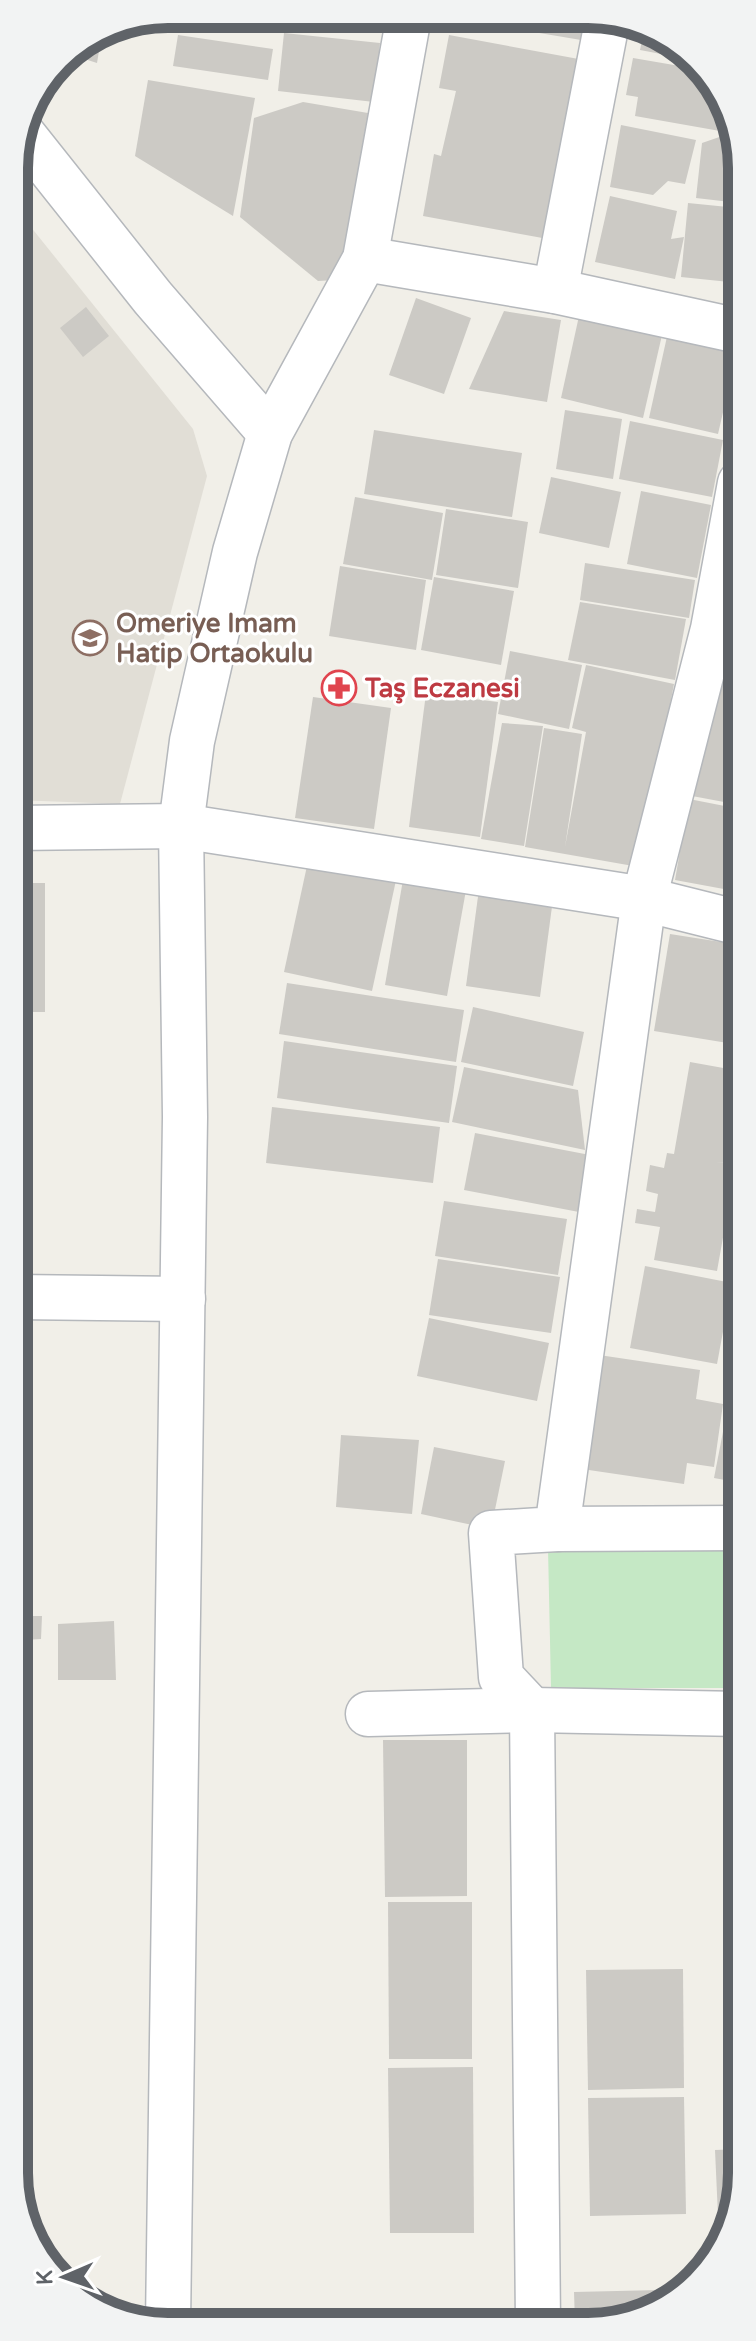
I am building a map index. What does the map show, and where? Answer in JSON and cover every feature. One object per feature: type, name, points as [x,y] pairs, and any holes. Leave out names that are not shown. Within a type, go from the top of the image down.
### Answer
[{"type":"street","points":[[168,2313],[183,1299],[181,826],[192,741],[235,552],[270,433],[365,259],[407,28]]},
{"type":"street","points":[[555,291],[605,30]]},
{"type":"street","points":[[31,144],[153,298],[270,433]]},
{"type":"street","points":[[365,259],[555,291],[728,329]]},
{"type":"street","points":[[557,1529],[644,899],[713,629],[728,548]]},
{"type":"street","points":[[28,828],[181,826],[644,899],[728,920]]},
{"type":"street","points":[[28,1297],[183,1299]]},
{"type":"street","points":[[538,2313],[532,1710],[501,1677],[491,1533],[557,1529],[728,1528]]},
{"type":"street","points":[[368,1714],[532,1710],[728,1714]]},
{"type":"shaded area","name":"Omeriye Imam Hatip Ortaokulu","points":[[28,223],[193,429],[207,476],[120,804],[28,800]]},
{"type":"green space","points":[[548,1548],[728,1551],[728,1688],[551,1688]]},
{"type":"building","points":[[510,28],[595,29],[593,42]]},
{"type":"building","points":[[284,33],[380,43],[374,102],[278,91]]},
{"type":"building","points":[[178,35],[273,49],[268,80],[173,66]]},
{"type":"building","points":[[449,35],[584,60],[548,239],[423,216],[434,154],[441,156],[456,91],[439,88]]},
{"type":"building","points":[[642,39],[671,56],[640,50]]},
{"type":"building","points":[[100,46],[97,63],[82,58]]},
{"type":"building","points":[[633,58],[684,67],[714,106],[723,132],[635,116],[638,97],[626,95]]},
{"type":"building","points":[[148,80],[255,98],[233,216],[135,156]]},
{"type":"building","points":[[303,102],[368,113],[341,268],[335,280],[318,281],[240,217],[254,118]]},
{"type":"building","points":[[621,125],[696,140],[685,184],[668,181],[653,195],[610,187]]},
{"type":"building","points":[[724,135],[728,202],[696,198],[702,143]]},
{"type":"building","points":[[610,196],[677,211],[671,239],[684,237],[675,279],[595,262]]},
{"type":"building","points":[[688,203],[728,207],[728,282],[681,277]]},
{"type":"building","points":[[416,298],[471,318],[444,394],[389,375]]},
{"type":"building","points":[[86,307],[109,336],[83,357],[60,328]]},
{"type":"building","points":[[504,311],[561,320],[547,402],[469,389]]},
{"type":"building","points":[[579,316],[662,335],[643,418],[561,398]]},
{"type":"building","points":[[668,332],[728,345],[728,390],[718,434],[649,418]]},
{"type":"building","points":[[565,410],[622,419],[613,479],[556,469]]},
{"type":"building","points":[[630,421],[723,440],[712,497],[619,479]]},
{"type":"building","points":[[374,430],[522,453],[512,517],[364,494]]},
{"type":"building","points":[[551,477],[621,492],[609,548],[539,533]]},
{"type":"building","points":[[641,491],[711,505],[697,578],[627,564]]},
{"type":"building","points":[[355,497],[443,513],[432,580],[343,564]]},
{"type":"building","points":[[446,509],[528,522],[518,588],[436,575]]},
{"type":"building","points":[[585,563],[695,580],[689,618],[580,600]]},
{"type":"building","points":[[340,566],[426,580],[416,650],[329,636]]},
{"type":"building","points":[[434,577],[514,591],[501,665],[421,650]]},
{"type":"building","points":[[580,602],[686,619],[675,680],[568,660]]},
{"type":"building","points":[[728,644],[728,803],[692,796]]},
{"type":"building","points":[[510,651],[582,665],[569,729],[498,714]]},
{"type":"building","points":[[586,665],[674,684],[639,867],[525,847],[544,728],[582,734],[565,847],[586,732],[572,728]]},
{"type":"building","points":[[426,693],[498,702],[480,837],[409,827]]},
{"type":"building","points":[[313,697],[391,708],[374,829],[295,818]]},
{"type":"building","points":[[502,723],[543,726],[524,846],[481,839]]},
{"type":"building","points":[[689,799],[728,807],[728,890],[675,880]]},
{"type":"building","points":[[310,852],[398,871],[372,991],[284,972]]},
{"type":"building","points":[[405,868],[468,879],[447,996],[385,985]]},
{"type":"building","points":[[28,883],[45,883],[45,1012],[28,1012]]},
{"type":"building","points":[[479,889],[553,899],[540,997],[466,986]]},
{"type":"building","points":[[670,934],[728,943],[728,1043],[654,1031]]},
{"type":"building","points":[[287,983],[464,1010],[456,1062],[279,1034]]},
{"type":"building","points":[[473,1007],[584,1032],[573,1086],[461,1062]]},
{"type":"building","points":[[284,1041],[457,1066],[449,1123],[277,1098]]},
{"type":"building","points":[[690,1062],[728,1069],[728,1164],[716,1162],[728,1164],[728,1210],[717,1271],[654,1260],[660,1227],[635,1223],[637,1209],[655,1212],[658,1194],[646,1191],[650,1165],[664,1168],[667,1153],[674,1154]]},
{"type":"building","points":[[464,1067],[578,1090],[585,1150],[452,1122]]},
{"type":"building","points":[[272,1107],[440,1127],[433,1183],[266,1163]]},
{"type":"building","points":[[475,1133],[590,1155],[579,1212],[464,1190]]},
{"type":"building","points":[[444,1201],[567,1219],[558,1275],[435,1256]]},
{"type":"building","points":[[438,1259],[560,1277],[551,1333],[429,1315]]},
{"type":"building","points":[[645,1266],[728,1282],[728,1305],[717,1364],[630,1348]]},
{"type":"building","points":[[429,1318],[549,1343],[537,1401],[417,1376]]},
{"type":"building","points":[[599,1355],[700,1370],[696,1399],[723,1404],[714,1467],[687,1463],[684,1484],[582,1469]]},
{"type":"building","points":[[728,1406],[728,1481],[714,1478]]},
{"type":"building","points":[[341,1435],[419,1440],[412,1514],[336,1507]]},
{"type":"building","points":[[434,1447],[505,1461],[491,1529],[421,1514]]},
{"type":"building","points":[[28,1616],[42,1616],[41,1639],[28,1640]]},
{"type":"building","points":[[114,1621],[116,1680],[58,1680],[58,1624]]},
{"type":"building","points":[[383,1740],[467,1740],[467,1896],[385,1897]]},
{"type":"building","points":[[388,1902],[472,1902],[472,2059],[389,2059]]},
{"type":"building","points":[[683,1969],[684,2088],[588,2090],[586,1970]]},
{"type":"building","points":[[723,2056],[728,2056],[728,2145],[725,2145]]},
{"type":"building","points":[[473,2067],[474,2233],[390,2233],[388,2068]]},
{"type":"building","points":[[684,2097],[686,2214],[590,2216],[588,2098]]},
{"type":"building","points":[[715,2150],[728,2150],[728,2182],[718,2223]]},
{"type":"building","points":[[660,2290],[658,2294],[633,2306],[588,2313],[575,2313],[574,2292]]},
{"type":"place","name":"Omeriye Imam Hatip Ortaokulu","points":[[90,638]]},
{"type":"place","name":"Taş Eczanesi","points":[[339,688]]}]
